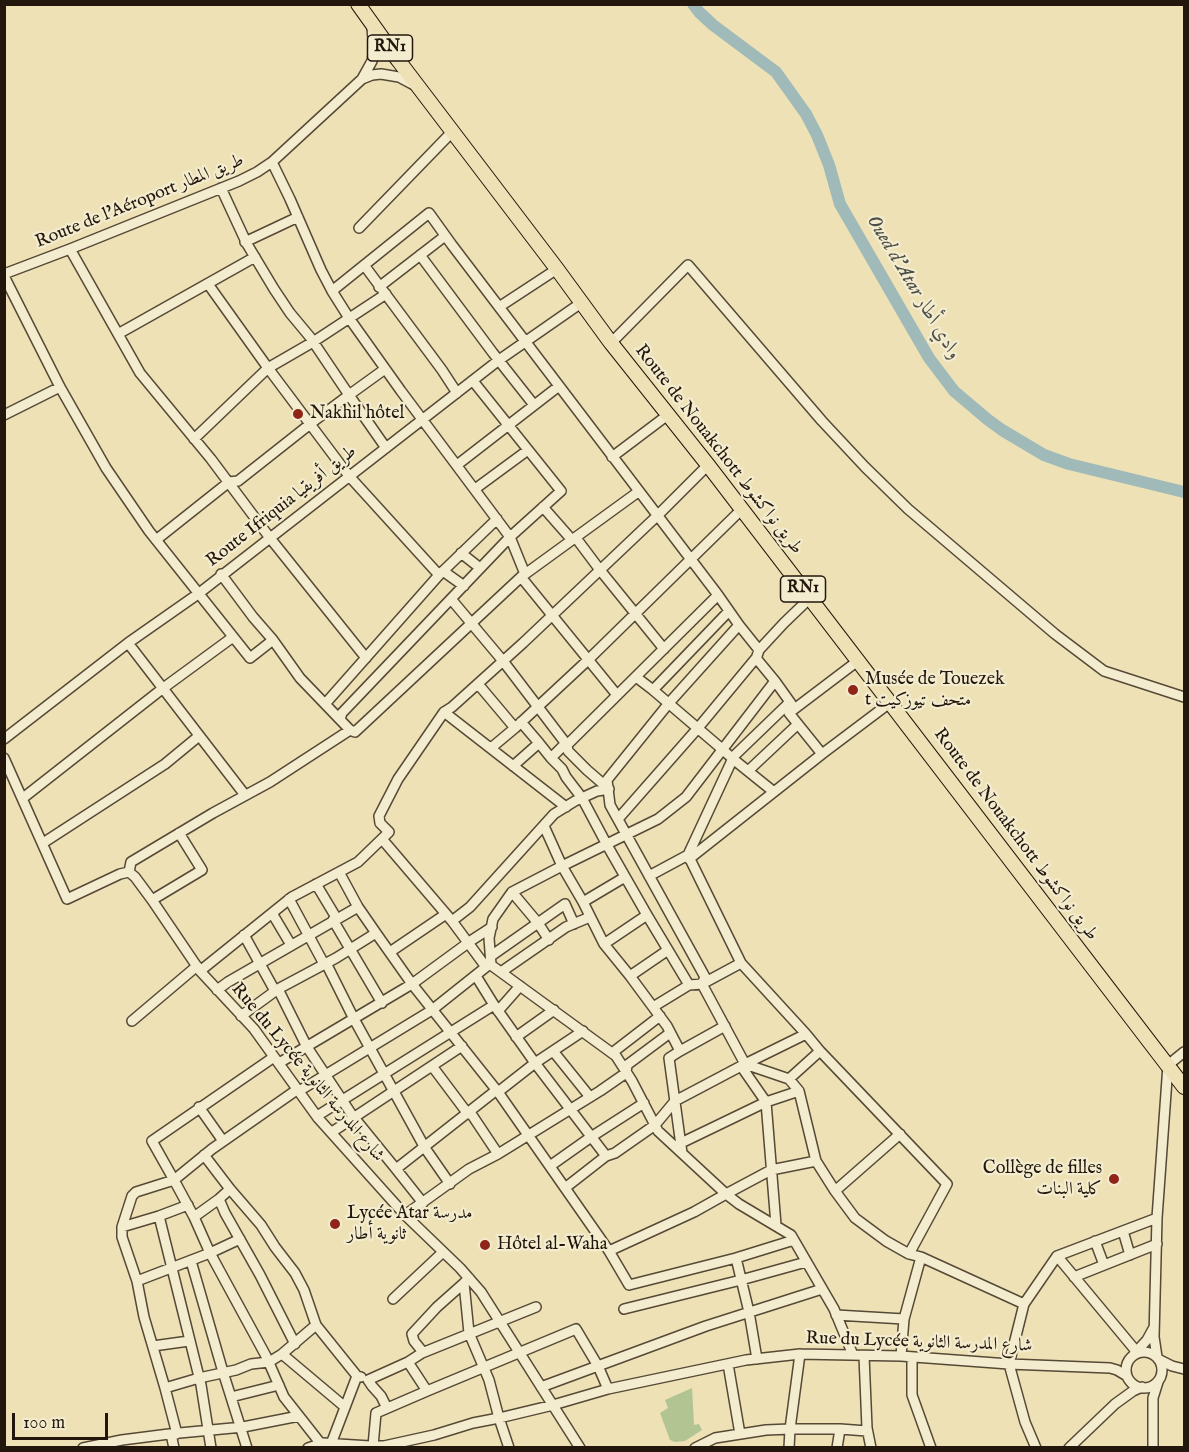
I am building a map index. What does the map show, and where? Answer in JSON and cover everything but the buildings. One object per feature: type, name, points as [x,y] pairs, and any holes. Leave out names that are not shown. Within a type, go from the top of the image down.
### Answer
[{"type":"highway","name":"Route de Nouakchott طريق نواكشوط","points":[[358,4],[611,343],[669,414],[859,660],[1185,1087]]},
{"type":"street","name":"Route de l'Aéroport طريق المطار","points":[[4,275],[221,188],[257,172],[272,162],[362,79],[374,51],[370,22]]},
{"type":"street","points":[[362,79],[372,75],[391,75],[408,81],[423,91]]},
{"type":"street","points":[[359,228],[453,131]]},
{"type":"street","points":[[272,162],[321,270],[349,318],[510,537],[523,576],[617,695]]},
{"type":"street","points":[[221,188],[246,242],[290,313],[313,342],[386,448]]},
{"type":"street","points":[[332,291],[429,213],[718,595],[792,706]]},
{"type":"street","points":[[246,242],[298,216]]},
{"type":"street","points":[[195,439],[268,368],[349,318],[445,236]]},
{"type":"street","points":[[70,249],[140,373],[195,439],[270,538],[366,658]]},
{"type":"street","points":[[420,255],[534,405]]},
{"type":"street","points":[[118,334],[255,257]]},
{"type":"street","points":[[364,265],[457,393]]},
{"type":"street","points":[[611,343],[688,265],[822,421],[916,516],[1054,634],[1104,671],[1185,697]]},
{"type":"street","points":[[500,307],[557,269]]},
{"type":"street","points":[[4,275],[60,387],[106,468],[156,540],[250,658],[273,640]]},
{"type":"street","points":[[208,284],[349,476],[441,573],[464,586]]},
{"type":"street","name":"Route Ifriquia طريق أفريقيا","points":[[4,740],[128,643],[198,594],[499,360],[581,303]]},
{"type":"street","points":[[156,540],[229,482],[238,481],[385,369]]},
{"type":"street","points":[[340,719],[342,713],[510,537],[561,491],[473,381]]},
{"type":"street","points":[[457,465],[559,386]]},
{"type":"street","points":[[4,415],[60,387]]},
{"type":"street","points":[[612,457],[669,414]]},
{"type":"street","points":[[475,489],[528,450]]},
{"type":"street","points":[[132,1021],[289,899],[358,862],[382,839],[389,832],[380,824],[379,816],[398,779],[444,712],[453,707],[503,661],[708,465]]},
{"type":"street","points":[[221,574],[300,678],[355,732],[523,576],[638,492]]},
{"type":"street","points":[[543,507],[574,539],[664,649]]},
{"type":"street","points":[[490,748],[588,660],[742,509]]},
{"type":"street","points":[[325,704],[441,573],[497,519]]},
{"type":"street","points":[[461,553],[480,568]]},
{"type":"street","points":[[552,758],[718,595]]},
{"type":"street","points":[[618,819],[698,728],[757,654],[810,598]]},
{"type":"street","points":[[451,599],[538,706],[567,744],[568,751],[609,789]]},
{"type":"street","points":[[653,690],[729,611]]},
{"type":"street","points":[[702,984],[705,978],[610,805],[607,780],[669,703],[739,625]]},
{"type":"street","points":[[23,798],[162,689],[233,637]]},
{"type":"street","points":[[128,643],[245,795]]},
{"type":"street","points":[[688,857],[734,756],[792,706],[859,660]]},
{"type":"street","points":[[636,677],[774,792]]},
{"type":"street","points":[[489,962],[489,938],[493,919],[512,892],[658,819],[686,797],[775,681]]},
{"type":"street","points":[[478,684],[539,743],[562,769],[582,798],[625,877],[689,985]]},
{"type":"street","points":[[649,876],[688,857],[891,702]]},
{"type":"street","points":[[792,706],[789,713],[822,754]]},
{"type":"street","points":[[444,712],[566,807]]},
{"type":"street","points":[[748,771],[798,724]]},
{"type":"street","points":[[4,758],[67,898],[129,872],[131,862],[270,782],[351,730]]},
{"type":"street","points":[[43,843],[165,764],[199,736]]},
{"type":"street","points":[[513,766],[539,743]]},
{"type":"street","points":[[390,952],[470,907],[555,814],[597,791],[609,789]]},
{"type":"street","points":[[544,826],[562,866],[604,944],[660,1016],[680,1051]]},
{"type":"street","points":[[152,900],[202,870],[179,833]]},
{"type":"street","points":[[382,839],[449,917],[468,943],[491,965],[616,1056],[658,1131],[681,1148],[726,1194],[791,1235],[859,1355],[867,1431],[872,1448]]},
{"type":"street","points":[[688,857],[741,963],[947,1184],[909,1254]]},
{"type":"street","name":"Rue du Lycée شارع المدرسة الثانوية","points":[[129,872],[152,900],[198,968],[254,1029],[317,1116],[405,1215],[481,1292],[553,1405]]},
{"type":"street","points":[[339,872],[358,907],[376,933],[412,984],[498,1092],[609,1251],[629,1285],[736,1258],[794,1240]]},
{"type":"street","points":[[583,902],[625,877]]},
{"type":"street","points":[[316,885],[382,1003]]},
{"type":"street","points":[[512,892],[549,940]]},
{"type":"street","points":[[289,899],[425,1148],[450,1184]]},
{"type":"street","points":[[174,1448],[174,1434],[165,1388],[122,1237],[122,1227],[132,1196],[136,1192],[174,1180],[223,1141],[298,1090],[432,1010],[564,904],[574,924]]},
{"type":"street","points":[[217,990],[358,907]]},
{"type":"street","points":[[272,913],[291,945]]},
{"type":"street","points":[[604,944],[647,915]]},
{"type":"street","points":[[501,972],[566,927],[590,917]]},
{"type":"street","points":[[357,1376],[345,1407],[324,1445],[284,1397],[269,1362],[210,1253],[188,1205],[152,1142],[199,1107],[276,1060],[307,1047],[382,1003],[492,927]]},
{"type":"street","points":[[241,1016],[277,990],[376,933]]},
{"type":"street","points":[[244,935],[307,1047],[353,1117],[423,1203]]},
{"type":"street","points":[[630,976],[668,950]]},
{"type":"street","points":[[653,1007],[689,985],[702,984],[741,963]]},
{"type":"street","points":[[476,976],[516,1037],[606,1156]]},
{"type":"street","points":[[702,984],[743,1065],[766,1102],[776,1225]]},
{"type":"street","points":[[317,1116],[450,1033],[496,1008],[520,986]]},
{"type":"street","points":[[516,1037],[554,1010]]},
{"type":"street","points":[[612,1053],[660,1016]]},
{"type":"street","points":[[681,1148],[669,1058],[724,1026]]},
{"type":"street","points":[[396,1169],[494,1092],[498,1092],[535,1063],[583,1031]]},
{"type":"street","points":[[405,1215],[469,1169],[498,1154],[590,1097],[626,1072],[627,1065],[670,1033]]},
{"type":"street","points":[[565,1188],[606,1156],[615,1153],[656,1125],[675,1101],[806,1034]]},
{"type":"street","points":[[332,1132],[462,1046]]},
{"type":"street","points":[[789,1079],[820,1050]]},
{"type":"street","points":[[553,1051],[590,1097]]},
{"type":"street","points":[[1153,1448],[1153,1398],[1162,1368],[1155,1346],[1157,1218],[1168,1065],[1185,1052]]},
{"type":"street","points":[[743,1065],[789,1079],[800,1091],[816,1161],[834,1191],[855,1218],[886,1241],[909,1254],[921,1257],[1024,1304]]},
{"type":"street","points":[[432,1066],[498,1154]]},
{"type":"street","points":[[681,1148],[766,1102],[800,1091]]},
{"type":"street","points":[[550,1166],[644,1103]]},
{"type":"street","points":[[199,1107],[223,1141]]},
{"type":"street","points":[[834,1191],[900,1134]]},
{"type":"street","points":[[204,1155],[261,1225],[295,1273],[304,1290],[316,1325],[357,1376],[369,1380],[422,1353],[536,1307]]},
{"type":"street","points":[[609,1251],[694,1212],[771,1170],[816,1161]]},
{"type":"street","points":[[194,1217],[230,1189]]},
{"type":"street","points":[[219,1198],[295,1344]]},
{"type":"street","points":[[122,1227],[188,1205]]},
{"type":"street","points":[[159,1216],[199,1378],[211,1448]]},
{"type":"street","points":[[1036,1448],[1025,1422],[1009,1364],[1024,1304],[1057,1256],[1157,1218]]},
{"type":"street","points":[[1123,1231],[1130,1255]]},
{"type":"street","points":[[136,1281],[191,1261],[240,1239]]},
{"type":"street","points":[[1095,1241],[1104,1265]]},
{"type":"street","points":[[1074,1276],[1157,1244]]},
{"type":"street","points":[[393,1299],[444,1252]]},
{"type":"street","points":[[1057,1256],[1132,1356]]},
{"type":"street","points":[[901,1356],[904,1319],[921,1257]]},
{"type":"street","points":[[736,1258],[757,1359]]},
{"type":"street","points":[[191,1261],[248,1448]]},
{"type":"street","points":[[624,1309],[806,1262]]},
{"type":"street","points":[[467,1280],[469,1333],[489,1380],[509,1448]]},
{"type":"street","points":[[422,1353],[412,1334],[467,1280]]},
{"type":"street","points":[[541,1387],[706,1326],[822,1289]]},
{"type":"street","points":[[836,1315],[904,1319]]},
{"type":"street","points":[[1144,1388],[1137,1386],[1128,1378],[1126,1368],[1132,1356],[1147,1340],[1155,1324]]},
{"type":"street","points":[[165,1388],[251,1364],[269,1362],[295,1344],[316,1325]]},
{"type":"street","points":[[374,1447],[376,1413],[483,1366],[576,1329],[598,1366],[608,1389]]},
{"type":"street","points":[[153,1347],[189,1341]]},
{"type":"street","points":[[1132,1356],[1144,1351],[1182,1369]]},
{"type":"street","points":[[282,1354],[345,1407]]},
{"type":"street","points":[[789,1448],[800,1354]]},
{"type":"street","name":"Rue du Lycée شارع المدرسة الثانوية","points":[[308,1448],[324,1445],[384,1446],[553,1405],[608,1389],[728,1364],[800,1354],[901,1356],[1110,1368],[1128,1378]]},
{"type":"street","name":"Rue du Lycée شارع المدرسة الثانوية","points":[[1110,1368],[1132,1356]]},
{"type":"street","points":[[912,1357],[912,1395],[931,1448]]},
{"type":"street","points":[[408,1362],[426,1391]]},
{"type":"street","points":[[728,1364],[740,1434]]},
{"type":"street","points":[[1070,1448],[1115,1404],[1133,1391],[1150,1387],[1172,1371],[1182,1369]]},
{"type":"street","points":[[1115,1404],[1128,1378]]},
{"type":"street","points":[[369,1380],[387,1408]]},
{"type":"street","points":[[231,1397],[279,1385]]},
{"type":"street","points":[[1144,1388],[1153,1410]]},
{"type":"street","points":[[553,1405],[576,1446]]},
{"type":"street","points":[[83,1448],[174,1434],[241,1427],[299,1416]]},
{"type":"street","points":[[694,1448],[715,1438],[790,1429],[867,1431]]},
{"type":"street","points":[[837,1448],[840,1429]]},
{"type":"green space","points":[[692,1388],[694,1425],[699,1424],[702,1430],[685,1441],[675,1442],[670,1440],[660,1413],[668,1408],[665,1400]]},
{"type":"waterway","name":"Oued d'Atar وادي أطار","points":[[693,4],[713,25],[776,72],[806,114],[829,165],[840,204],[929,358],[954,391],[1002,430],[1044,455],[1069,464],[1184,492]]},
{"type":"place","name":"Nakhil hôtel","points":[[298,414]]},
{"type":"place","name":"Musée de Touezek t متحف تيوزكيت","points":[[853,690]]},
{"type":"place","name":"Collège de filles كلية البنات","points":[[1114,1179]]},
{"type":"place","name":"Lycée Atar مدرسة ثانوية أطار","points":[[335,1224]]},
{"type":"place","name":"Hôtel al-Waha","points":[[485,1245]]}]
